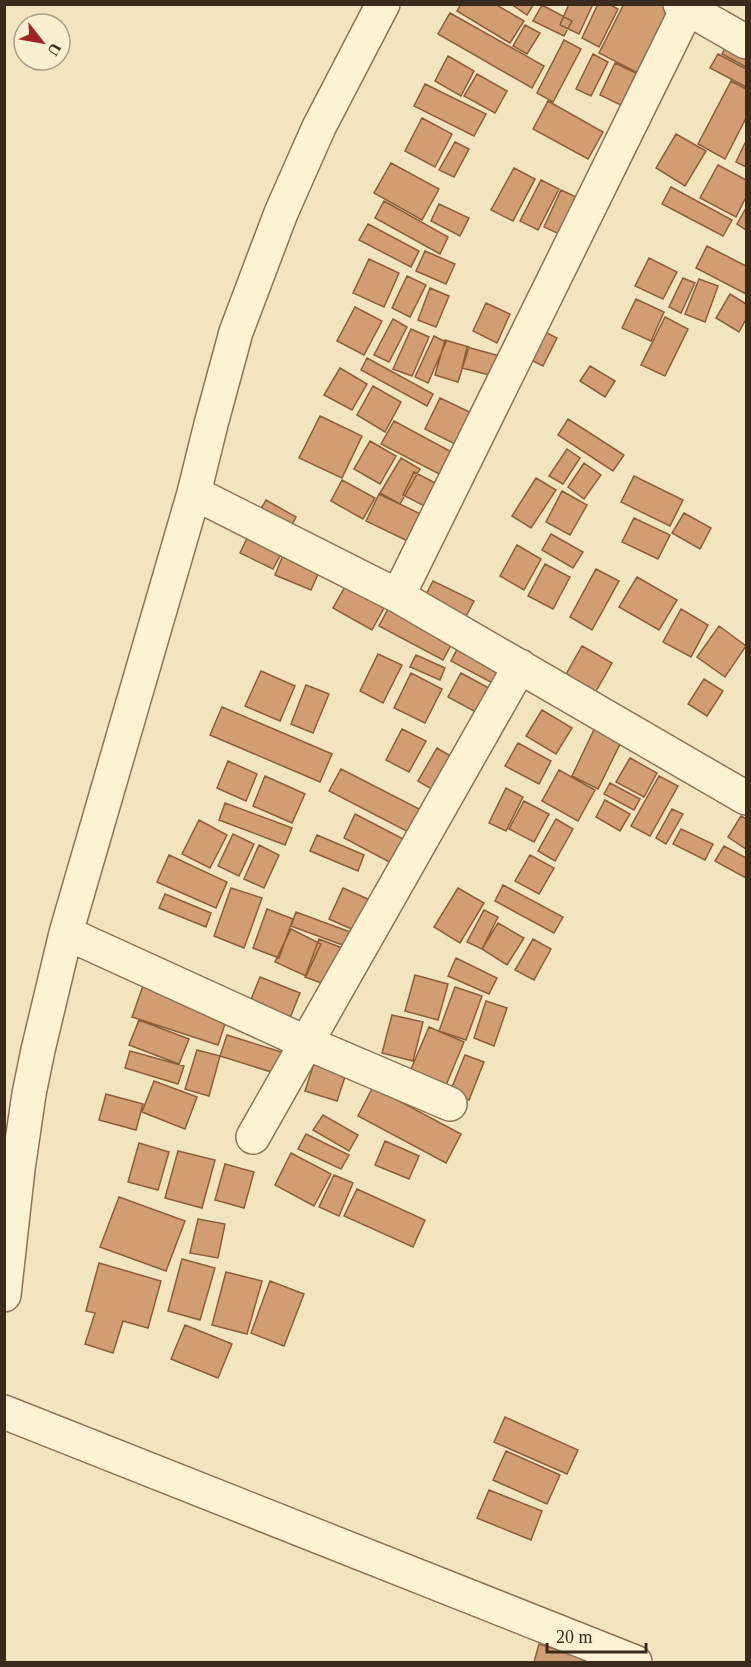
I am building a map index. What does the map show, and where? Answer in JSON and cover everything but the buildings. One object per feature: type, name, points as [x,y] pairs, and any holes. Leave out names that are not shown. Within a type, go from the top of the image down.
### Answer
[{"type":"street","points":[[4,1295],[29,1094],[66,933],[194,493],[210,424],[236,332],[277,224],[319,127],[382,4]]},
{"type":"street","points":[[398,596],[684,7],[747,42]]},
{"type":"street","points":[[194,493],[398,596],[747,798]]},
{"type":"street","points":[[253,1137],[520,666]]},
{"type":"street","points":[[66,933],[307,1043],[450,1104]]},
{"type":"street","points":[[4,1412],[635,1662]]}]
